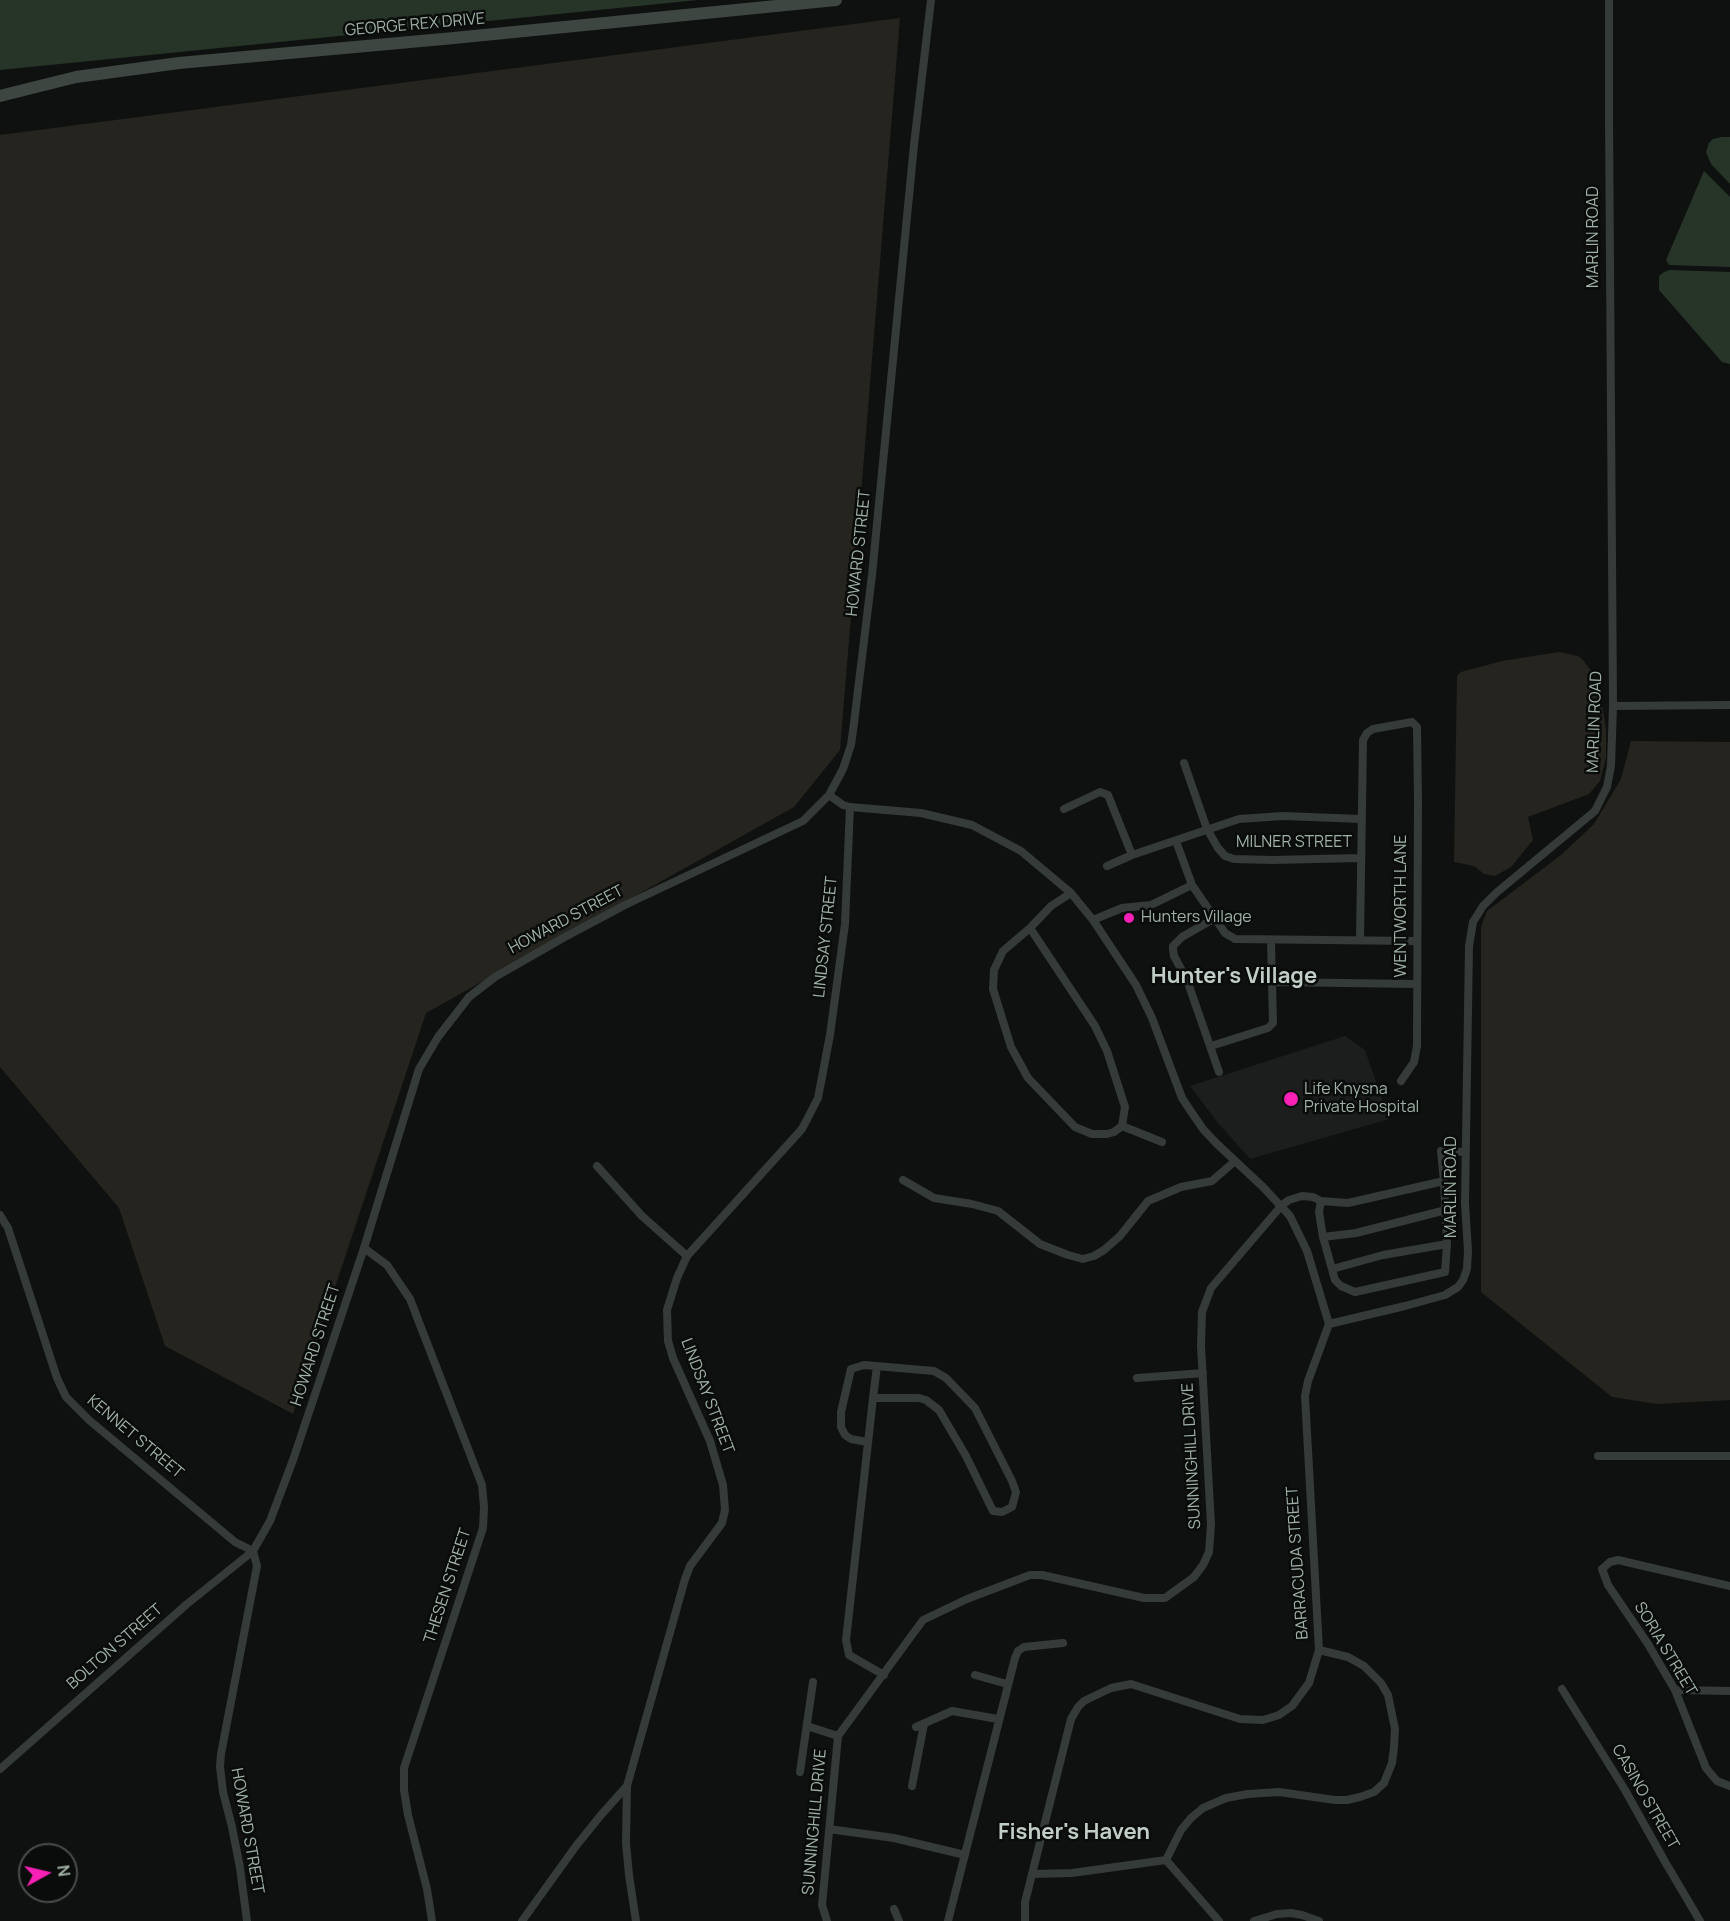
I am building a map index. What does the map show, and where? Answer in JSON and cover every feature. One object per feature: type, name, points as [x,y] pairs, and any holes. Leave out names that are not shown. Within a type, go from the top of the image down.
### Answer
[{"type":"street","name":"GEORGE REX DRIVE","points":[[0,96],[76,77],[179,63],[836,0]]},
{"type":"street","name":"HOWARD STREET","points":[[248,1921],[220,1767],[257,1566],[253,1551],[270,1521],[293,1460],[419,1069],[438,1037],[469,997],[508,969],[614,910],[803,821],[829,795],[848,757],[874,552],[914,145],[931,0]]},
{"type":"street","name":"MARLIN ROAD","points":[[1329,1324],[1445,1295],[1458,1287],[1463,1280],[1467,1269],[1468,946],[1473,922],[1483,906],[1496,893],[1594,811],[1607,787],[1611,766],[1613,706],[1610,0]]},
{"type":"street","points":[[1613,706],[1730,705]]},
{"type":"street","name":"WENTWORTH LANE","points":[[1361,819],[1363,743],[1367,734],[1373,729],[1408,722],[1414,723],[1417,727],[1418,800],[1416,1056],[1401,1081]]},
{"type":"street","name":"MILNER STREET","points":[[1184,763],[1207,829],[1221,852],[1234,859],[1361,858]]},
{"type":"street","points":[[1064,809],[1100,792],[1108,795],[1131,855]]},
{"type":"street","points":[[829,795],[850,807],[921,813],[972,825],[1021,851],[1071,894],[1093,920],[1136,985],[1182,1098],[1203,1129],[1282,1205],[1290,1216],[1303,1242],[1329,1324]]},
{"type":"street","name":"LINDSAY STREET","points":[[636,1921],[629,1875],[627,1786],[685,1579],[690,1566],[722,1523],[725,1510],[723,1485],[710,1441],[673,1358],[668,1341],[667,1310],[687,1256],[802,1129],[818,1098],[830,1035],[845,924],[850,807]]},
{"type":"street","points":[[1107,866],[1131,855],[1245,817],[1361,819],[1360,940]]},
{"type":"street","points":[[1176,841],[1192,885],[1225,933],[1235,939],[1416,941]]},
{"type":"street","points":[[1093,920],[1122,908],[1151,905],[1192,885]]},
{"type":"street","points":[[1030,928],[1095,1026],[1107,1051],[1125,1107],[1122,1126],[1114,1132],[1100,1135],[1075,1127],[1028,1078],[1011,1047],[993,989],[994,970],[1003,951],[1051,906],[1071,894]]},
{"type":"street","points":[[1215,918],[1182,937],[1175,943],[1173,950],[1212,1046],[1219,1072]]},
{"type":"street","points":[[1212,1046],[1271,1026],[1273,1023],[1271,941]]},
{"type":"street","points":[[1271,982],[1417,984]]},
{"type":"street","points":[[1122,1126],[1162,1142]]},
{"type":"street","points":[[1321,1201],[1319,1212],[1323,1237],[1335,1280],[1341,1286],[1355,1292],[1445,1272],[1446,1210],[1441,1151],[1466,1152]]},
{"type":"street","points":[[903,1180],[934,1198],[979,1205],[998,1211],[1040,1244],[1083,1259],[1104,1250],[1120,1236],[1148,1201],[1181,1187],[1212,1181],[1235,1161]]},
{"type":"street","points":[[597,1166],[642,1216],[687,1256]]},
{"type":"street","points":[[1282,1205],[1302,1196],[1313,1197],[1321,1201],[1348,1203],[1444,1181]]},
{"type":"street","name":"SUNNINGHILL DRIVE","points":[[827,1921],[822,1905],[838,1736],[923,1620],[950,1606],[1030,1575],[1042,1575],[1133,1596],[1166,1598],[1194,1577],[1203,1565],[1209,1552],[1211,1524],[1201,1326],[1205,1300],[1211,1288],[1282,1205]]},
{"type":"street","points":[[1323,1237],[1356,1233],[1446,1210]]},
{"type":"street","name":"KENNET STREET","points":[[0,1215],[11,1236],[57,1378],[66,1397],[89,1420],[235,1542],[253,1551]]},
{"type":"street","points":[[1332,1269],[1383,1255],[1447,1244]]},
{"type":"street","name":"THESEN STREET","points":[[363,1248],[387,1265],[410,1299],[482,1485],[483,1528],[404,1768],[404,1790],[408,1815],[427,1889],[432,1921]]},
{"type":"street","name":"BARRACUDA STREET","points":[[1024,1921],[1025,1902],[1071,1719],[1084,1701],[1111,1688],[1131,1684],[1240,1719],[1263,1720],[1279,1715],[1292,1706],[1301,1695],[1313,1672],[1319,1650],[1305,1396],[1308,1381],[1329,1324]]},
{"type":"street","points":[[867,1442],[851,1439],[845,1435],[841,1427],[841,1412],[851,1369],[858,1365],[934,1371],[946,1378],[970,1401],[1012,1481],[1016,1492],[1012,1507],[1002,1512],[993,1511],[945,1417],[932,1403],[919,1398],[873,1398]]},
{"type":"street","points":[[877,1366],[846,1640],[849,1655],[884,1676]]},
{"type":"street","points":[[1137,1378],[1203,1373]]},
{"type":"street","points":[[1598,1456],[1730,1456]]},
{"type":"street","name":"BOLTON STREET","points":[[0,1769],[187,1604],[253,1551]]},
{"type":"street","name":"SORIA STREET","points":[[1730,1586],[1618,1560],[1605,1565],[1602,1569],[1608,1586],[1648,1644],[1675,1690],[1706,1768],[1718,1781],[1730,1786]]},
{"type":"street","points":[[948,1921],[1007,1684],[1018,1651],[1034,1645],[1063,1643]]},
{"type":"street","points":[[1166,1860],[1181,1830],[1191,1818],[1203,1808],[1226,1798],[1279,1792],[1347,1800],[1374,1792],[1384,1783],[1392,1763],[1395,1729],[1388,1695],[1381,1683],[1364,1666],[1348,1657],[1319,1650]]},
{"type":"street","points":[[975,1675],[1007,1684]]},
{"type":"street","points":[[800,1772],[813,1682]]},
{"type":"street","name":"CASINO STREET","points":[[1562,1689],[1625,1790],[1700,1921]]},
{"type":"street","points":[[1675,1690],[1730,1691]]},
{"type":"street","points":[[912,1786],[920,1725],[952,1711],[998,1719]]},
{"type":"street","points":[[807,1726],[838,1736]]},
{"type":"street","points":[[522,1921],[576,1846],[627,1786]]},
{"type":"street","points":[[829,1829],[894,1838],[965,1855]]},
{"type":"street","points":[[1032,1874],[1072,1873],[1166,1860]]},
{"type":"street","points":[[1166,1860],[1219,1921]]},
{"type":"street","points":[[894,1909],[899,1921]]},
{"type":"street","points":[[1254,1921],[1277,1914],[1291,1913],[1302,1914],[1319,1921]]},
{"type":"shaded area","points":[[0,0],[698,0],[0,70]]},
{"type":"shaded area","points":[[900,18],[840,750],[794,807],[426,1013],[293,1414],[165,1346],[119,1208],[0,1067],[0,135]]},
{"type":"shaded area","points":[[1730,137],[1730,184],[1711,164],[1706,152],[1713,139]]},
{"type":"shaded area","points":[[1704,171],[1730,197],[1730,267],[1669,265],[1666,260]]},
{"type":"shaded area","points":[[1670,270],[1730,272],[1730,364],[1722,362],[1659,290],[1659,276]]},
{"type":"shaded area","points":[[1559,652],[1578,656],[1583,660],[1591,671],[1602,704],[1606,729],[1606,758],[1600,781],[1589,794],[1528,817],[1533,840],[1511,867],[1495,876],[1484,874],[1474,866],[1454,862],[1457,676],[1461,672],[1502,661]]},
{"type":"shaded area","points":[[1631,741],[1730,742],[1730,1400],[1657,1404],[1612,1397],[1481,1292],[1481,927],[1487,911],[1561,855],[1594,824],[1621,779]]},
{"type":"shaded area","name":"Life Knysna Private Hospital","points":[[1345,1036],[1365,1050],[1389,1119],[1250,1159],[1218,1123],[1190,1086]]},
{"type":"place","name":"Hunters Village","points":[[1129,918]]},
{"type":"place","name":"Life Knysna Private Hospital","points":[[1291,1099]]},
{"type":"district","name":"Hunter's Village","points":[[1234,977]]},
{"type":"district","name":"Fisher's Haven","points":[[1074,1833]]}]
